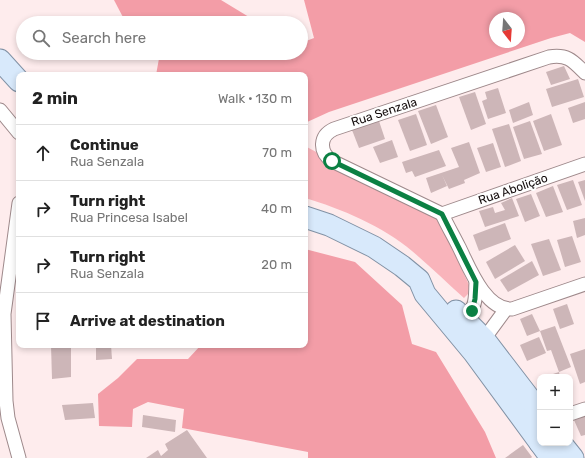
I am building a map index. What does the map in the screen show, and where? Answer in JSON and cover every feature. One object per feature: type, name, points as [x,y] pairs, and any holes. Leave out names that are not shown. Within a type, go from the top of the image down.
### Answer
[{"type":"main road","points":[[1,65],[16,78]]},
{"type":"main road","points":[[308,218],[329,225],[374,247],[402,266],[442,298],[484,338],[538,410]]},
{"type":"main road","points":[[419,280],[425,294],[474,353],[537,439]]},
{"type":"main road","points":[[542,446],[551,458]]},
{"type":"main road","points":[[563,446],[572,458]]},
{"type":"street","name":"Rua Senzala","points":[[442,214],[332,161],[322,147],[325,136],[334,129],[549,57],[567,57],[585,73]]},
{"type":"street","points":[[0,110],[16,129]]},
{"type":"street","name":"Rua Abolição","points":[[442,214],[585,164]]},
{"type":"street","points":[[442,214],[476,282],[497,305],[506,309],[520,307],[585,284]]},
{"type":"street","points":[[16,225],[4,314],[6,401],[4,420],[19,458]]},
{"type":"street","points":[[462,317],[472,311],[474,306],[476,282]]},
{"type":"street","points":[[484,338],[506,309]]},
{"type":"street","points":[[573,413],[585,409]]},
{"type":"shaded area","points":[[114,0],[221,0],[247,16],[122,16]]},
{"type":"shaded area","points":[[304,0],[585,0],[585,42],[570,33],[525,47],[525,12],[489,12],[489,48],[521,48],[329,112],[308,122],[308,72],[157,72],[159,60],[308,60],[308,40],[314,38]]},
{"type":"shaded area","points":[[308,148],[438,217],[469,285],[468,294],[464,298],[401,242],[375,226],[333,207],[308,199]]},
{"type":"shaded area","points":[[308,250],[355,262],[402,305],[412,344],[436,352],[485,432],[496,458],[308,458],[308,452],[182,428],[184,409],[148,402],[133,409],[132,427],[99,426],[98,394],[118,378],[137,359],[188,359],[198,348],[308,348]]},
{"type":"building","points":[[564,66],[570,79],[551,85],[546,72]]},
{"type":"building","points":[[578,79],[584,97],[552,107],[546,89]]},
{"type":"building","points":[[498,88],[506,113],[488,119],[482,101],[487,99],[485,92]]},
{"type":"building","points":[[475,92],[486,124],[471,130],[459,97]]},
{"type":"building","points":[[529,102],[533,115],[513,123],[509,110]]},
{"type":"building","points":[[585,102],[585,119],[573,123],[568,108]]},
{"type":"building","points":[[436,105],[448,137],[431,144],[418,111]]},
{"type":"building","points":[[416,114],[427,145],[410,151],[398,120]]},
{"type":"building","points":[[551,114],[562,145],[544,151],[533,121]]},
{"type":"building","points":[[379,121],[385,139],[359,148],[352,130]]},
{"type":"building","points":[[530,121],[542,154],[524,159],[513,127]]},
{"type":"building","points":[[509,124],[521,161],[505,167],[492,129]]},
{"type":"building","points":[[392,140],[398,157],[380,163],[373,147]]},
{"type":"building","points":[[469,142],[480,173],[464,180],[465,183],[449,189],[442,175],[447,186],[431,193],[426,178],[459,167],[451,148]]},
{"type":"building","points":[[493,143],[501,167],[486,172],[477,148]]},
{"type":"building","points":[[439,150],[446,166],[415,177],[412,171],[406,173],[402,162]]},
{"type":"building","points":[[573,180],[582,205],[567,210],[557,185]]},
{"type":"building","points":[[585,180],[585,201],[578,182]]},
{"type":"building","points":[[553,186],[563,212],[546,217],[536,193]]},
{"type":"building","points":[[531,194],[540,216],[525,222],[516,199]]},
{"type":"building","points":[[512,198],[519,216],[485,227],[479,211],[493,207],[495,213],[505,210],[501,203]]},
{"type":"building","points":[[585,218],[585,235],[577,238],[573,221]]},
{"type":"building","points":[[505,223],[511,239],[479,251],[473,235]]},
{"type":"building","points":[[572,236],[581,262],[565,267],[557,240]]},
{"type":"building","points":[[549,239],[561,270],[543,276],[531,244]]},
{"type":"building","points":[[515,245],[525,261],[495,279],[486,262]]},
{"type":"building","points":[[532,261],[539,275],[508,292],[500,280]]},
{"type":"building","points":[[567,304],[574,324],[560,329],[553,309]]},
{"type":"building","points":[[532,314],[540,331],[527,336],[520,319]]},
{"type":"building","points":[[555,326],[571,367],[559,372],[551,350],[547,351],[540,331]]},
{"type":"building","points":[[539,337],[546,353],[527,361],[520,345]]},
{"type":"building","points":[[51,348],[71,348],[71,377],[52,379]]},
{"type":"building","points":[[96,348],[111,348],[112,359],[96,360]]},
{"type":"building","points":[[585,349],[585,382],[580,384],[570,354]]},
{"type":"building","points":[[93,403],[95,418],[65,420],[62,405]]},
{"type":"building","points":[[143,415],[176,420],[175,432],[142,427]]},
{"type":"building","points":[[585,416],[585,435],[581,436],[574,420]]},
{"type":"building","points":[[187,430],[207,458],[146,458],[158,450],[161,456],[168,450],[165,444]]},
{"type":"building","points":[[523,445],[532,457],[531,458],[505,458]]},
{"type":"route","points":[[332,161],[442,214],[476,282],[475,299],[472,311]]}]
